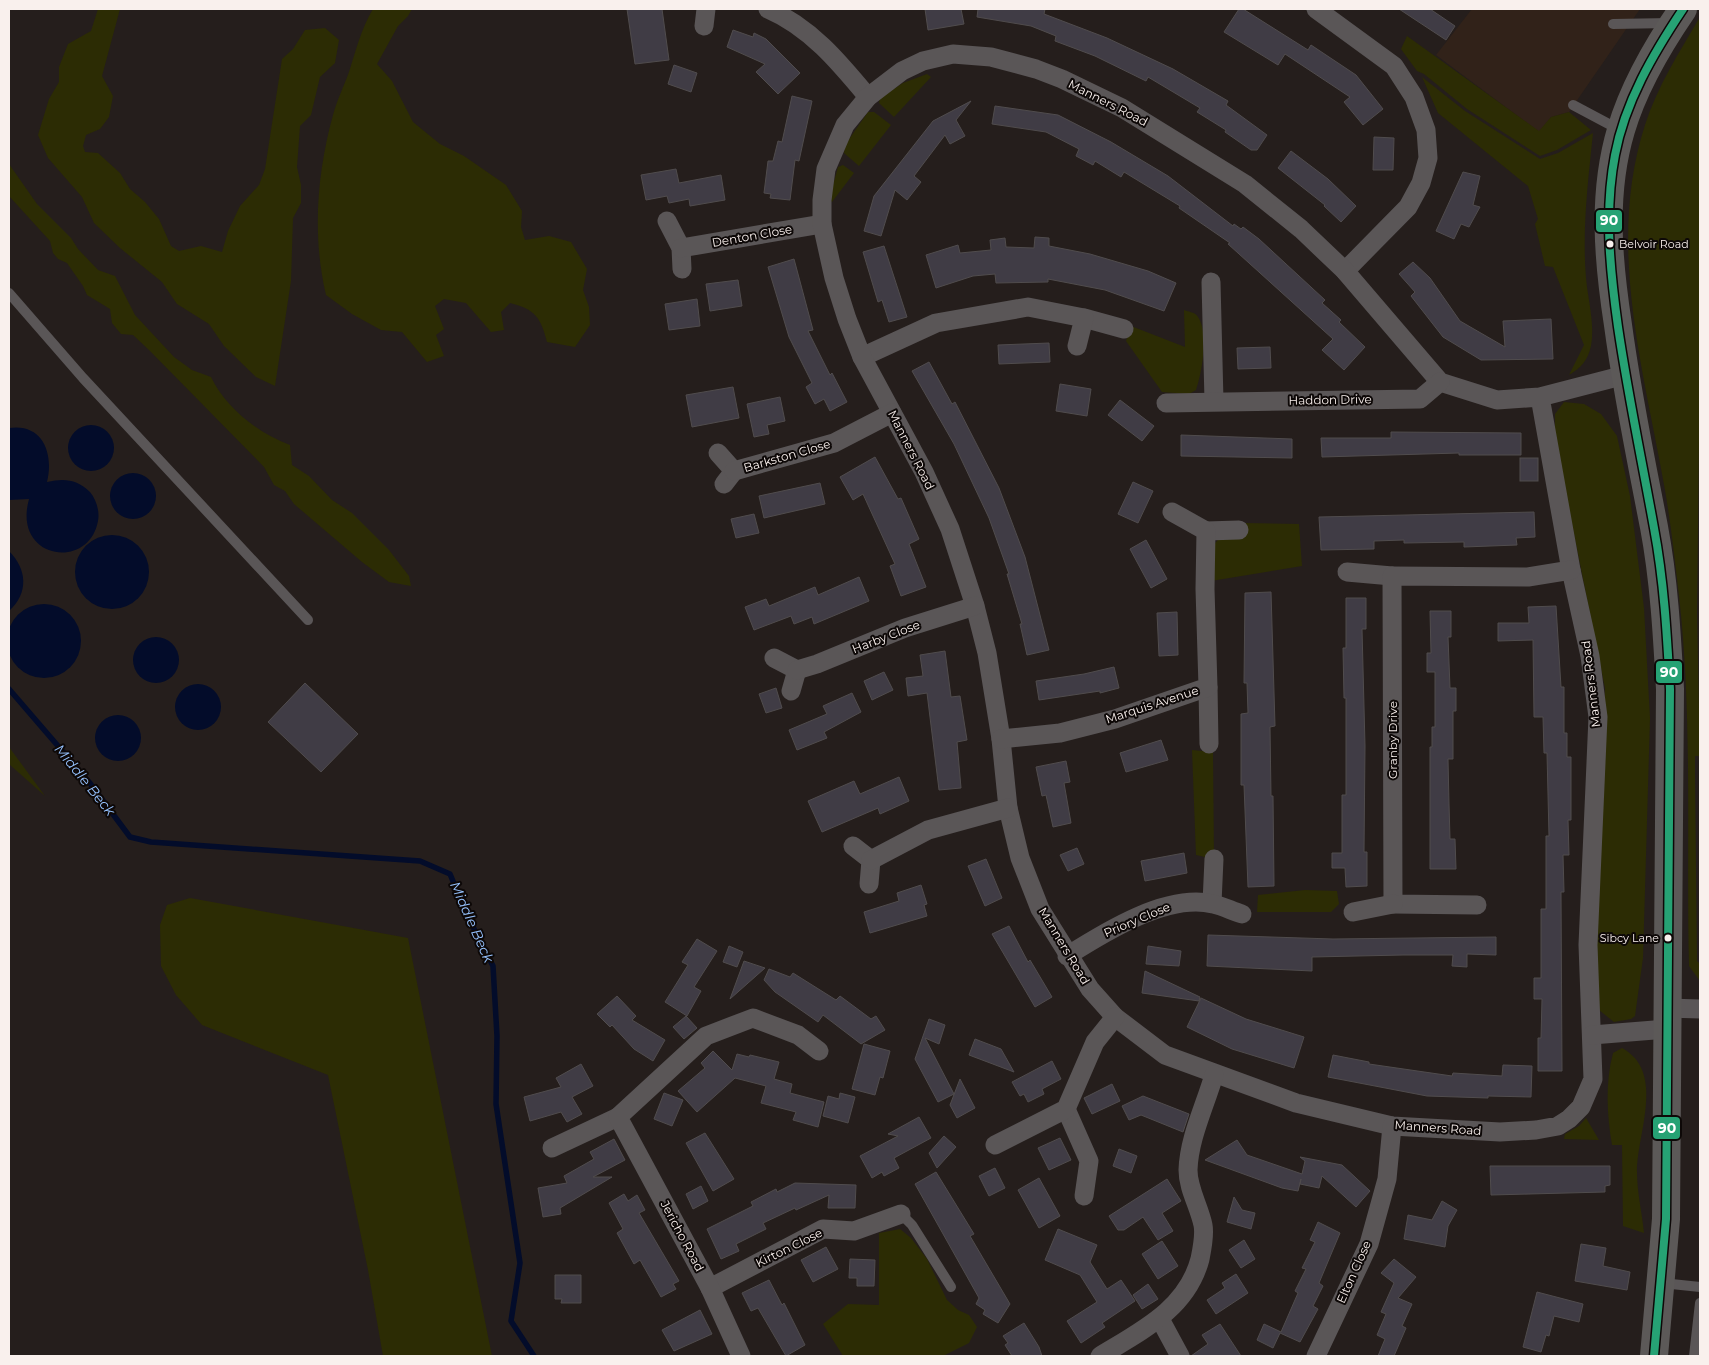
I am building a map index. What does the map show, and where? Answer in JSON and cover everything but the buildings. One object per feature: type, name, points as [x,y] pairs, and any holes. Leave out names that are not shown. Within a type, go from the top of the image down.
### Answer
[{"type":"main road","points":[[1654,1356],[1662,1283],[1666,1219],[1670,689],[1665,604],[1654,529],[1625,375],[1608,262],[1608,222],[1610,192],[1621,131],[1632,101],[1678,16]]},
{"type":"street","points":[[768,9],[804,28],[824,47],[868,97]]},
{"type":"street","points":[[1316,9],[1394,66],[1414,97],[1426,130],[1428,158],[1421,183],[1408,207],[1345,271]]},
{"type":"street","name":"Manners Road","points":[[1440,382],[1345,271],[1301,229],[1237,179],[1122,108],[1045,72],[991,57],[954,54],[923,61],[902,71],[868,97],[845,124],[826,169],[822,224],[836,286],[862,357],[924,472],[950,530],[976,606],[987,653],[1001,739],[1008,808],[1020,858],[1040,909],[1067,956],[1090,988],[1115,1017],[1165,1056],[1296,1103],[1392,1126],[1500,1132],[1536,1130],[1558,1126],[1570,1119],[1581,1107],[1593,1079],[1588,986],[1588,945],[1598,717],[1590,656],[1571,570],[1540,397]]},
{"type":"street","points":[[667,221],[681,248],[682,269]]},
{"type":"street","name":"Denton Close","points":[[681,248],[822,224]]},
{"type":"street","points":[[1211,282],[1214,401]]},
{"type":"street","points":[[862,357],[936,323],[1028,307],[1084,318],[1124,329]]},
{"type":"street","points":[[1077,346],[1084,318]]},
{"type":"street","points":[[1440,382],[1497,400],[1540,397],[1625,375]]},
{"type":"street","name":"Haddon Drive","points":[[1166,404],[1214,401],[1420,399],[1440,382]]},
{"type":"street","name":"Barkston Close","points":[[718,453],[729,478],[834,443],[892,413]]},
{"type":"street","points":[[1172,512],[1206,531],[1239,530]]},
{"type":"street","name":"Marquis Avenue","points":[[1001,739],[1060,733],[1115,719],[1208,686],[1205,589],[1206,531]]},
{"type":"street","points":[[1347,572],[1392,576],[1528,577],[1571,570]]},
{"type":"street","name":"Granby Drive","points":[[1392,576],[1393,904]]},
{"type":"street","name":"Harby Close","points":[[797,670],[817,664],[904,628],[976,606]]},
{"type":"street","points":[[774,658],[797,670],[791,691]]},
{"type":"street","points":[[1208,686],[1209,744]]},
{"type":"street","points":[[871,860],[928,830],[1008,808]]},
{"type":"street","points":[[853,846],[871,860]]},
{"type":"street","points":[[1212,903],[1214,859]]},
{"type":"street","points":[[869,884],[871,860]]},
{"type":"street","name":"Priory Close","points":[[1067,956],[1112,928],[1172,904],[1212,903],[1242,914]]},
{"type":"street","points":[[1352,912],[1393,904],[1477,905]]},
{"type":"street","points":[[1592,1034],[1700,1009]]},
{"type":"street","points":[[995,1145],[1066,1109],[1095,1042],[1115,1017]]},
{"type":"street","points":[[552,1148],[618,1117],[706,1036],[753,1018],[798,1035],[819,1051]]},
{"type":"street","points":[[1100,1356],[1160,1320],[1180,1299],[1196,1274],[1202,1250],[1203,1226],[1193,1200],[1188,1172],[1190,1151],[1214,1075]]},
{"type":"street","points":[[1066,1109],[1089,1161],[1084,1196]]},
{"type":"street","name":"Jericho Road","points":[[618,1117],[710,1288],[736,1355]]},
{"type":"street","name":"Elton Close","points":[[1316,1356],[1369,1244],[1386,1179],[1392,1126]]},
{"type":"street","name":"Kirton Close","points":[[710,1288],[823,1229],[854,1231],[901,1214]]},
{"type":"street","points":[[1160,1320],[1180,1356]]},
{"type":"lane","points":[[1613,24],[1678,16]]},
{"type":"lane","points":[[1573,105],[1621,131]]},
{"type":"lane","points":[[9,293],[96,393],[308,620]]},
{"type":"lane","points":[[901,1214],[912,1225],[951,1287]]},
{"type":"lane","points":[[1662,1283],[1700,1288]]},
{"type":"lane","points":[[1694,1356],[1700,1304]]},
{"type":"shaded area","points":[[98,9],[120,9],[102,76],[113,96],[109,117],[100,129],[86,135],[83,146],[85,152],[98,153],[120,173],[130,189],[145,202],[159,219],[171,246],[179,251],[201,246],[222,252],[228,231],[240,206],[259,185],[265,169],[282,59],[293,49],[305,30],[325,28],[339,40],[335,63],[320,77],[311,115],[300,126],[297,167],[301,185],[301,203],[293,218],[291,281],[275,386],[256,377],[224,346],[209,324],[177,304],[162,282],[120,248],[94,223],[82,197],[48,158],[38,135],[49,99],[59,82],[59,67],[68,44],[91,31]]},
{"type":"shaded area","points":[[373,9],[412,9],[398,26],[377,64],[392,81],[413,122],[440,144],[464,156],[506,185],[522,211],[521,227],[525,240],[549,236],[571,242],[587,269],[583,290],[589,307],[590,325],[575,347],[547,342],[536,316],[519,305],[510,303],[501,312],[504,330],[491,332],[466,303],[444,299],[435,306],[444,329],[436,335],[444,356],[427,362],[402,332],[381,330],[352,314],[326,295],[319,250],[318,227],[318,205],[323,159],[335,109],[362,32]]},
{"type":"shaded area","points":[[1472,9],[1640,9],[1569,112],[1551,117],[1539,132],[1436,55]]},
{"type":"shaded area","points":[[1700,17],[1700,356],[1697,614],[1700,756],[1695,756],[1695,773],[1697,961],[1700,964],[1700,981],[1689,966],[1688,735],[1679,596],[1665,490],[1632,308],[1629,216],[1634,170],[1645,125],[1662,83]]},
{"type":"shaded area","points":[[1407,36],[1539,131],[1551,117],[1569,112],[1591,130],[1557,150],[1540,156],[1467,109],[1424,74],[1417,71],[1401,49]]},
{"type":"shaded area","points":[[927,74],[931,77],[894,117],[879,103],[880,98],[903,83]]},
{"type":"shaded area","points":[[1422,77],[1465,111],[1540,159],[1558,153],[1593,133],[1586,205],[1585,242],[1586,278],[1592,321],[1592,338],[1590,351],[1586,359],[1569,375],[1584,345],[1553,267],[1545,266],[1535,224],[1538,219],[1528,186],[1438,113]]},
{"type":"shaded area","points":[[868,112],[874,112],[891,125],[859,166],[844,153],[845,145]]},
{"type":"shaded area","points":[[9,164],[37,204],[71,238],[78,249],[98,270],[115,276],[135,315],[174,357],[192,370],[211,377],[225,399],[255,427],[290,445],[292,465],[309,476],[332,500],[352,513],[389,550],[409,576],[411,586],[389,582],[362,562],[294,504],[285,491],[274,485],[264,467],[149,350],[133,335],[121,334],[112,323],[110,309],[87,295],[67,263],[58,259],[53,253],[50,241],[9,196]]},
{"type":"shaded area","points":[[843,165],[854,173],[832,202],[829,200],[838,167]]},
{"type":"shaded area","points":[[1184,310],[1197,315],[1203,333],[1202,364],[1198,383],[1196,390],[1189,394],[1162,392],[1126,341],[1131,326],[1185,347]]},
{"type":"shaded area","points":[[1564,402],[1584,404],[1601,414],[1617,436],[1630,496],[1644,608],[1650,718],[1643,958],[1635,1016],[1631,1019],[1614,1022],[1599,1010],[1595,959],[1605,688],[1555,439],[1555,414]]},
{"type":"shaded area","points":[[1243,523],[1299,524],[1302,566],[1211,581],[1211,558],[1214,545],[1224,535]]},
{"type":"shaded area","points":[[9,747],[45,796],[9,764]]},
{"type":"shaded area","points":[[1192,750],[1213,752],[1214,859],[1196,855]]},
{"type":"shaded area","points":[[1305,890],[1337,891],[1339,904],[1331,912],[1257,912],[1258,895]]},
{"type":"shaded area","points":[[190,898],[408,938],[492,1356],[383,1356],[368,1270],[328,1075],[202,1025],[176,995],[161,966],[160,925],[167,905]]},
{"type":"shaded area","points":[[1622,1048],[1635,1059],[1643,1072],[1646,1087],[1646,1104],[1637,1172],[1644,1233],[1623,1226],[1622,1145],[1612,1145],[1610,1134],[1608,1099],[1610,1064],[1613,1053]]},
{"type":"shaded area","points":[[1586,1118],[1599,1140],[1564,1139],[1565,1134],[1579,1126]]},
{"type":"shaded area","points":[[900,1229],[911,1238],[927,1259],[947,1300],[958,1310],[969,1315],[977,1327],[969,1343],[943,1356],[843,1356],[823,1324],[848,1304],[879,1305],[879,1233]]},
{"type":"water","points":[[87,425],[95,425],[104,429],[110,435],[114,448],[110,461],[104,467],[95,471],[87,471],[78,467],[72,461],[68,452],[68,444],[72,435],[78,429]]},
{"type":"water","points":[[9,428],[30,430],[43,443],[49,461],[47,482],[65,480],[75,482],[92,495],[98,509],[98,521],[92,537],[81,547],[68,552],[54,552],[41,546],[31,535],[27,520],[29,499],[9,500]]},
{"type":"water","points":[[129,473],[137,473],[146,477],[152,483],[156,496],[152,509],[146,515],[137,519],[129,519],[120,515],[114,509],[110,500],[110,492],[114,483],[120,477]]},
{"type":"water","points":[[112,535],[126,538],[138,546],[146,558],[149,572],[146,586],[138,598],[126,606],[112,609],[98,606],[86,598],[78,586],[75,572],[78,558],[86,546],[98,538]]},
{"type":"water","points":[[9,551],[15,558],[22,573],[23,589],[20,597],[9,611]]},
{"type":"water","points":[[44,604],[58,607],[70,615],[78,627],[81,641],[78,655],[70,667],[58,675],[44,678],[30,675],[18,667],[10,655],[7,641],[10,627],[18,615],[30,607]]},
{"type":"water","points":[[156,637],[169,641],[175,647],[179,660],[175,673],[169,679],[156,683],[143,679],[137,673],[133,660],[137,647],[143,641]]},
{"type":"water","points":[[198,684],[211,688],[217,694],[221,707],[217,720],[211,726],[198,730],[185,726],[179,720],[175,707],[179,694],[185,688]]},
{"type":"water","points":[[118,715],[131,719],[137,725],[141,738],[137,751],[131,757],[118,761],[105,757],[99,751],[95,738],[99,725],[105,719]]},
{"type":"waterway","name":"Middle Beck","points":[[9,689],[89,782],[130,837],[151,842],[420,861],[450,874],[468,917],[493,966],[497,1036],[496,1104],[520,1263],[511,1321],[534,1356]]},
{"type":"transit line","name":"90","points":[[1654,1356],[1666,1219],[1670,689],[1663,588],[1618,327],[1609,241],[1609,219],[1615,155],[1626,116],[1651,61],[1683,9]]},
{"type":"place","name":"Belvoir Road","points":[[1610,244]]},
{"type":"place","name":"Sibcy Lane","points":[[1668,938]]}]
